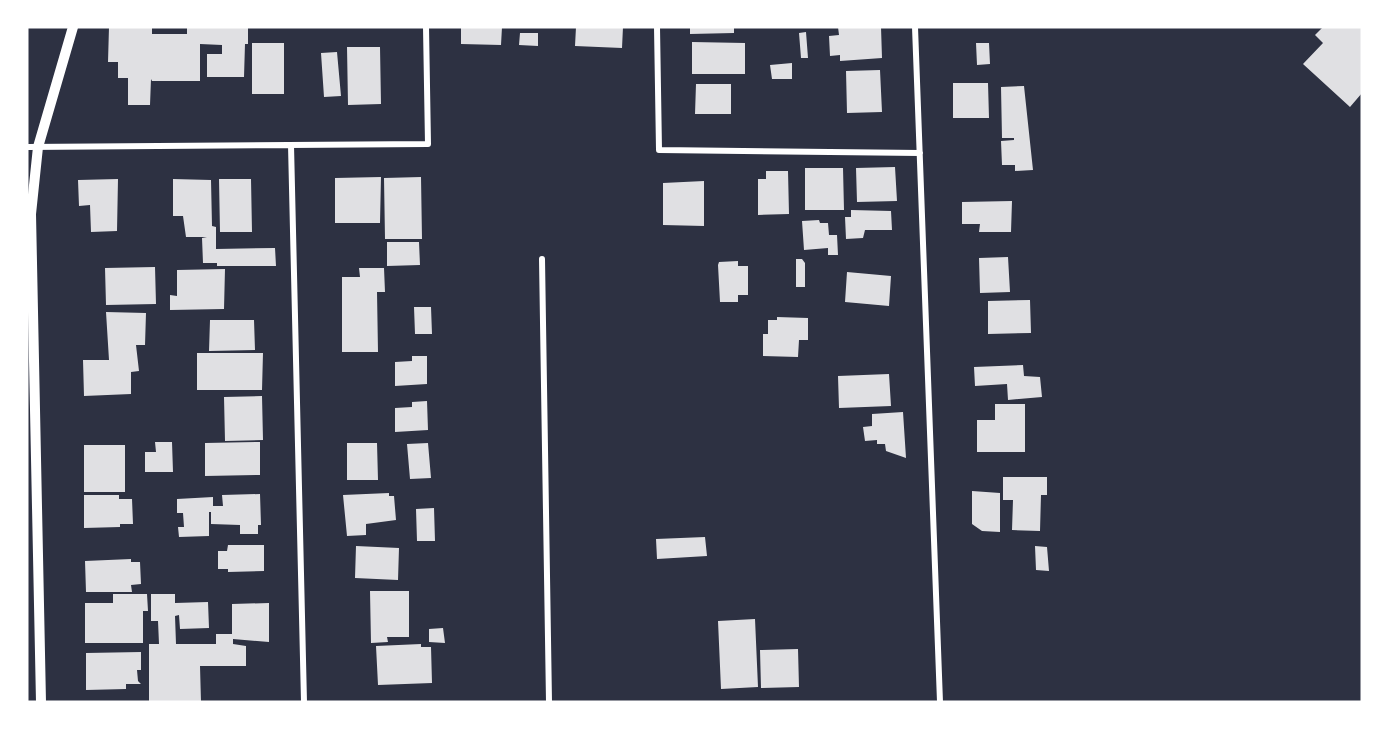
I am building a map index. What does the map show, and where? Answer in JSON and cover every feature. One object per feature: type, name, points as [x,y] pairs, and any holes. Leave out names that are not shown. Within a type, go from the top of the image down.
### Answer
[{"type":"street","points":[[41,702],[30,254],[32,147],[73,27]]},
{"type":"street","points":[[32,147],[428,144],[426,27]]},
{"type":"street","points":[[657,27],[659,150],[920,153]]},
{"type":"street","points":[[915,27],[940,702]]},
{"type":"street","points":[[291,145],[304,702]]},
{"type":"street","points":[[542,259],[549,702]]},
{"type":"building","points":[[109,27],[152,27],[152,34],[187,34],[187,27],[248,27],[244,77],[207,77],[207,54],[222,54],[222,45],[200,44],[200,81],[152,81],[151,79],[150,105],[128,105],[128,78],[118,78],[118,62],[108,62]]},
{"type":"building","points":[[461,27],[502,27],[501,45],[461,44]]},
{"type":"building","points":[[576,27],[623,27],[622,48],[575,46]]},
{"type":"building","points":[[690,27],[734,27],[734,33],[690,34]]},
{"type":"building","points":[[838,27],[881,27],[882,58],[840,61],[840,55],[830,56],[829,36],[839,35]]},
{"type":"building","points":[[1323,27],[1362,27],[1362,93],[1350,107],[1303,64],[1323,43],[1315,35]]},
{"type":"building","points":[[806,32],[808,58],[801,58],[799,33]]},
{"type":"building","points":[[520,33],[538,33],[538,46],[519,45]]},
{"type":"building","points":[[692,42],[745,43],[745,74],[692,74]]},
{"type":"building","points":[[252,43],[284,43],[284,94],[252,94]]},
{"type":"building","points":[[976,43],[989,43],[990,64],[977,65]]},
{"type":"building","points":[[347,47],[380,47],[381,104],[348,105]]},
{"type":"building","points":[[337,52],[341,96],[324,97],[321,53]]},
{"type":"building","points":[[792,63],[792,79],[772,79],[770,65]]},
{"type":"building","points":[[880,70],[882,112],[847,113],[846,71]]},
{"type":"building","points":[[953,83],[988,83],[989,118],[953,118]]},
{"type":"building","points":[[696,84],[731,84],[731,114],[695,114]]},
{"type":"building","points":[[1024,86],[1033,170],[1015,171],[1015,165],[1002,165],[1001,141],[1014,140],[1014,138],[1002,138],[1001,87]]},
{"type":"building","points":[[895,167],[897,201],[857,202],[856,168]]},
{"type":"building","points":[[805,168],[843,168],[844,210],[805,210]]},
{"type":"building","points":[[766,171],[788,171],[789,214],[758,215],[758,179],[766,179]]},
{"type":"building","points":[[381,177],[380,223],[335,223],[335,178]]},
{"type":"building","points":[[421,177],[422,239],[385,239],[384,178]]},
{"type":"building","points":[[118,179],[117,231],[91,232],[90,205],[79,206],[78,180]]},
{"type":"building","points":[[173,179],[211,180],[212,226],[216,227],[216,249],[275,248],[276,266],[217,266],[217,263],[203,263],[202,238],[207,237],[186,237],[183,216],[173,216]]},
{"type":"building","points":[[219,179],[251,179],[252,232],[220,232]]},
{"type":"building","points":[[704,181],[704,226],[663,225],[663,183]]},
{"type":"building","points":[[1012,201],[1011,232],[979,232],[980,224],[962,224],[962,202]]},
{"type":"building","points":[[851,210],[891,211],[892,230],[865,230],[863,238],[846,239],[845,217],[851,217]]},
{"type":"building","points":[[819,220],[820,223],[828,223],[829,235],[837,235],[838,255],[828,255],[828,248],[804,250],[802,221]]},
{"type":"building","points":[[387,242],[419,242],[420,265],[387,266]]},
{"type":"building","points":[[1008,257],[1010,292],[980,293],[979,258]]},
{"type":"building","points":[[796,259],[802,259],[805,263],[805,287],[796,287]]},
{"type":"building","points":[[738,261],[738,266],[748,266],[748,295],[738,295],[738,302],[720,302],[719,262]]},
{"type":"building","points":[[155,267],[156,304],[106,305],[105,268]]},
{"type":"building","points":[[359,268],[384,268],[385,292],[377,292],[378,352],[342,352],[342,277],[360,277]]},
{"type":"building","points":[[225,269],[224,309],[170,310],[170,295],[177,296],[177,270]]},
{"type":"building","points":[[847,272],[891,276],[889,306],[845,302]]},
{"type":"building","points":[[1030,300],[1031,333],[988,334],[988,301]]},
{"type":"building","points":[[414,307],[431,307],[432,334],[415,334]]},
{"type":"building","points":[[106,312],[146,313],[145,345],[136,345],[139,371],[131,372],[131,394],[84,396],[83,360],[109,360]]},
{"type":"building","points":[[777,317],[808,318],[808,340],[799,340],[798,357],[763,356],[763,334],[768,334],[768,320],[777,320]]},
{"type":"building","points":[[210,320],[254,320],[255,350],[209,351]]},
{"type":"building","points":[[197,353],[263,353],[262,390],[197,390]]},
{"type":"building","points":[[412,356],[427,356],[427,384],[395,386],[395,362],[412,361]]},
{"type":"building","points":[[1023,365],[1024,376],[1040,377],[1042,397],[1008,400],[1007,384],[975,386],[974,367]]},
{"type":"building","points":[[889,374],[891,406],[839,408],[838,376]]},
{"type":"building","points":[[262,396],[263,440],[225,441],[224,397]]},
{"type":"building","points":[[427,401],[428,430],[395,432],[395,408],[412,407],[412,402]]},
{"type":"building","points":[[995,404],[1025,404],[1025,452],[977,452],[977,420],[995,420]]},
{"type":"building","points":[[903,412],[906,458],[886,451],[885,444],[877,444],[877,440],[865,441],[863,427],[872,426],[872,414]]},
{"type":"building","points":[[155,442],[172,442],[173,472],[145,472],[145,452],[156,452]]},
{"type":"building","points":[[260,442],[260,475],[205,476],[205,443]]},
{"type":"building","points":[[347,443],[377,443],[378,480],[347,480]]},
{"type":"building","points":[[428,443],[431,478],[410,479],[407,444]]},
{"type":"building","points":[[84,445],[125,445],[125,492],[84,492]]},
{"type":"building","points":[[1003,477],[1047,477],[1047,495],[1041,495],[1040,531],[1012,530],[1013,500],[1003,500]]},
{"type":"building","points":[[972,491],[1000,493],[1000,532],[982,531],[972,524]]},
{"type":"building","points":[[389,493],[389,496],[394,496],[396,520],[366,524],[366,535],[347,536],[343,495]]},
{"type":"building","points":[[260,494],[261,525],[258,525],[258,534],[240,534],[240,525],[211,524],[211,512],[209,512],[209,536],[179,537],[178,527],[184,527],[183,513],[177,513],[177,499],[213,497],[213,506],[223,506],[222,495]]},
{"type":"building","points":[[84,495],[119,495],[119,499],[132,499],[133,524],[120,524],[120,527],[84,528]]},
{"type":"building","points":[[434,508],[435,541],[417,541],[416,509]]},
{"type":"building","points":[[705,537],[707,556],[657,559],[656,539]]},
{"type":"building","points":[[228,545],[264,545],[264,571],[228,572],[228,569],[218,569],[218,551],[227,551]]},
{"type":"building","points":[[356,546],[399,548],[398,580],[355,578]]},
{"type":"building","points":[[1035,546],[1047,547],[1049,571],[1036,570]]},
{"type":"building","points":[[131,559],[131,562],[140,562],[141,584],[131,585],[132,592],[86,592],[85,561]]},
{"type":"building","points":[[370,591],[409,591],[409,637],[387,637],[388,642],[371,643]]},
{"type":"building","points":[[113,594],[147,594],[148,611],[143,611],[143,643],[85,643],[85,603],[113,603]]},
{"type":"building","points":[[151,594],[175,594],[175,603],[208,602],[209,628],[180,629],[179,615],[175,616],[176,644],[216,644],[216,634],[232,634],[232,604],[269,603],[269,642],[233,639],[233,644],[246,646],[246,666],[200,666],[201,702],[149,702],[149,644],[159,644],[158,621],[151,621]]},
{"type":"building","points":[[755,619],[758,687],[721,689],[718,621]]},
{"type":"building","points":[[443,628],[445,643],[429,642],[429,629]]},
{"type":"building","points":[[421,644],[421,647],[431,647],[432,683],[378,685],[376,646]]},
{"type":"building","points":[[798,649],[799,687],[761,688],[760,650]]},
{"type":"building","points":[[141,652],[141,670],[137,670],[138,681],[141,684],[126,684],[126,689],[86,690],[86,653]]}]
